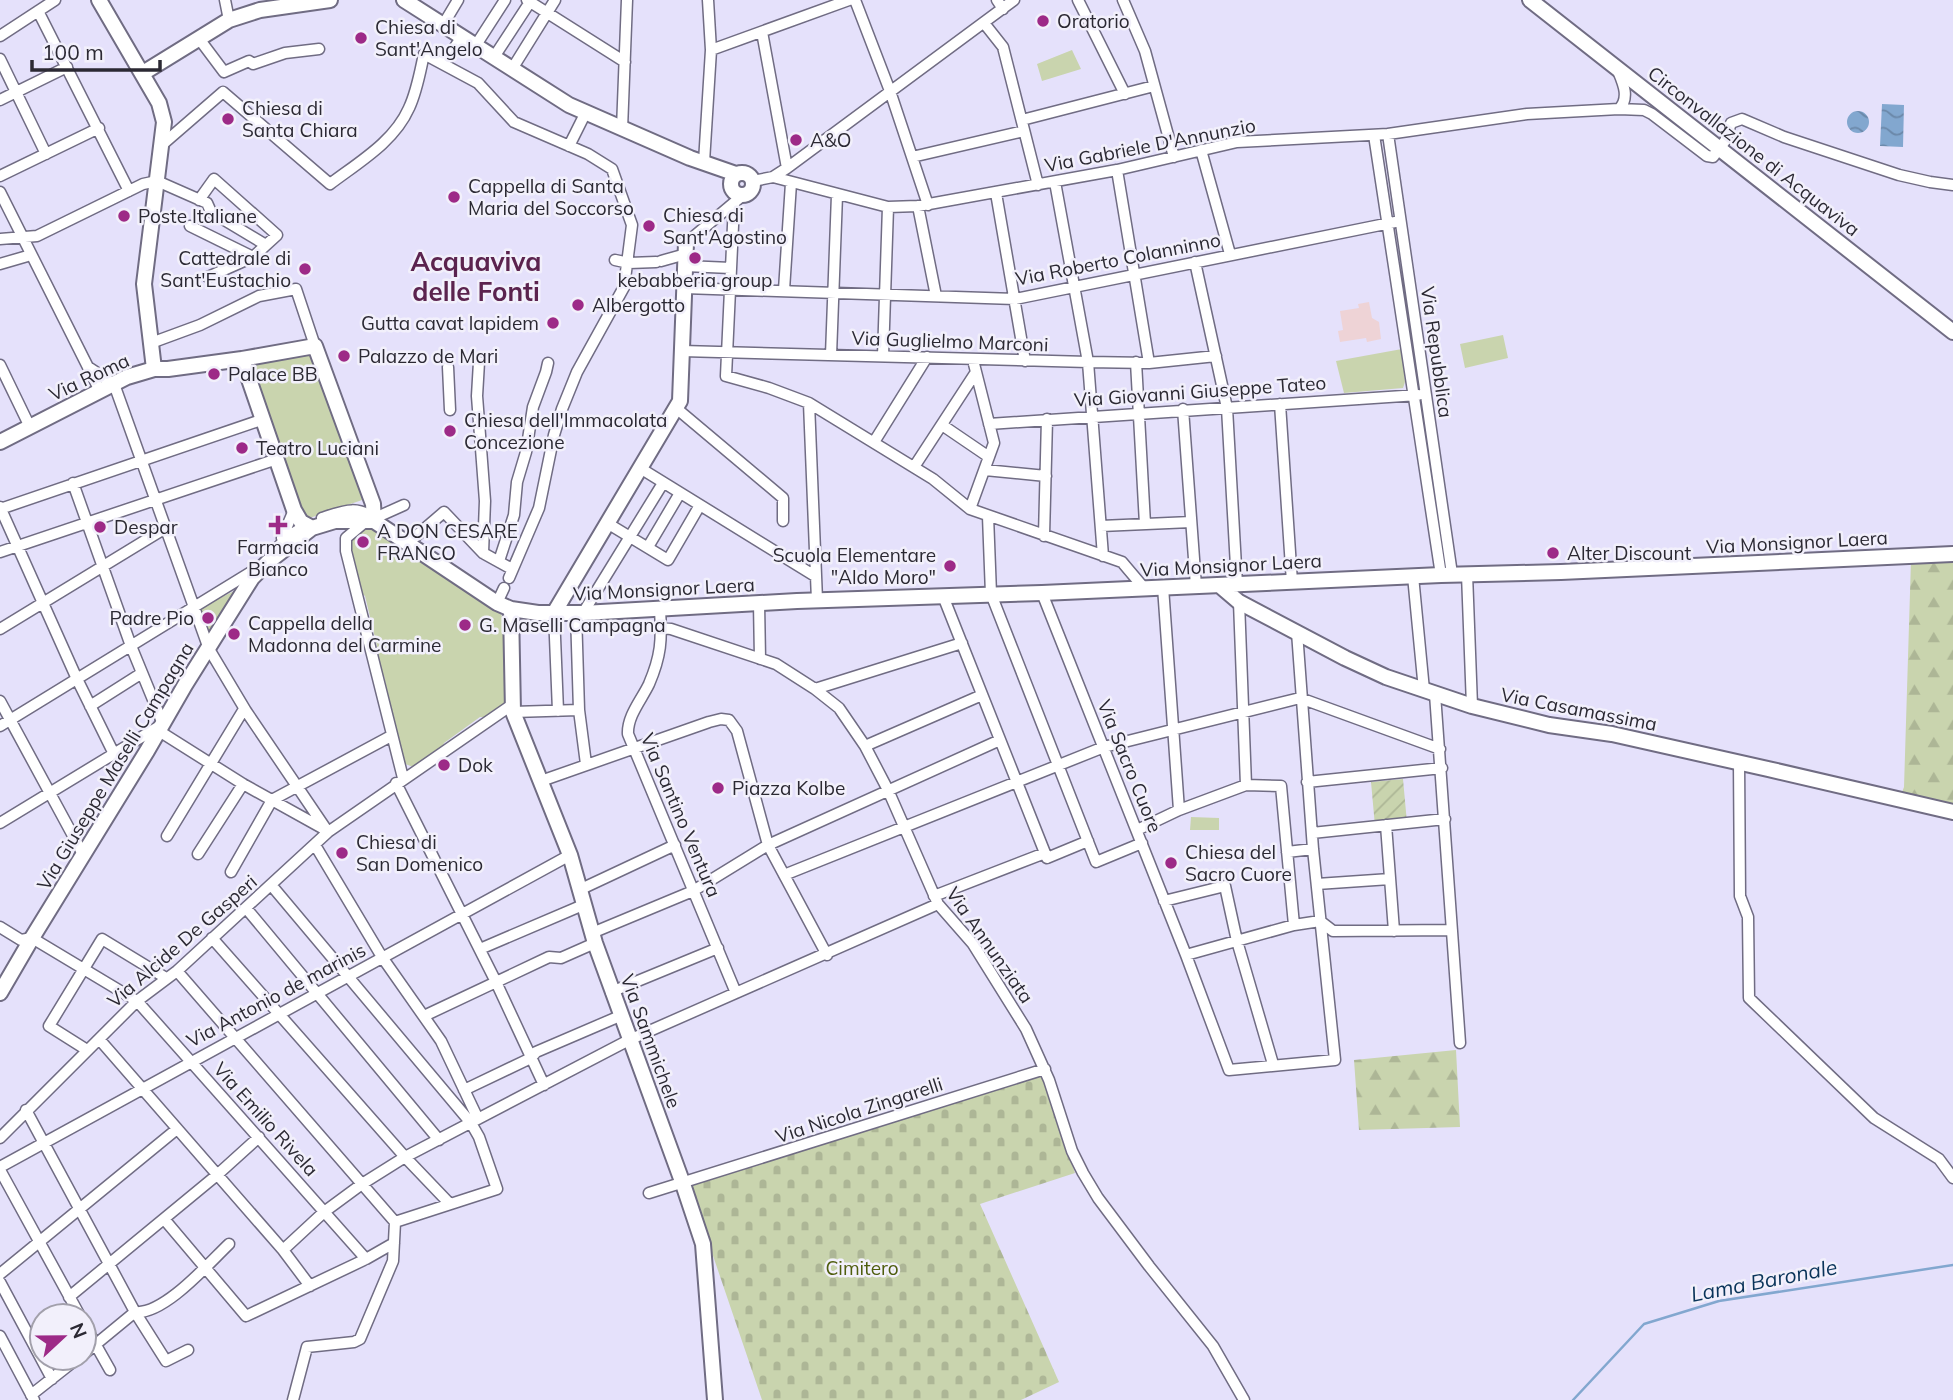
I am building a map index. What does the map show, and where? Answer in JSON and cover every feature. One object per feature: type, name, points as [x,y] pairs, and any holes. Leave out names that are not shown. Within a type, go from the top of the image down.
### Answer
[{"type":"street","points":[[0,36],[55,0]]},
{"type":"street","points":[[99,0],[143,73],[162,110],[164,122],[144,284],[154,369]]},
{"type":"street","points":[[225,0],[229,20]]},
{"type":"street","points":[[404,0],[585,114],[690,158],[736,174],[747,174],[753,181]]},
{"type":"street","points":[[443,25],[458,0]]},
{"type":"street","points":[[476,45],[505,0]]},
{"type":"street","points":[[512,69],[555,0]]},
{"type":"street","points":[[622,129],[627,0]]},
{"type":"street","points":[[704,162],[711,50],[708,0]]},
{"type":"street","points":[[711,50],[849,0]]},
{"type":"street","points":[[855,0],[912,157],[923,206],[936,296]]},
{"type":"street","points":[[997,0],[1003,9]]},
{"type":"street","points":[[753,181],[773,177],[788,169],[1014,0]]},
{"type":"street","points":[[1078,0],[1125,94]]},
{"type":"street","points":[[1122,0],[1145,51],[1174,157]]},
{"type":"street","name":"Circonvallazione di Acquaviva","points":[[1530,0],[1953,332]]},
{"type":"street","points":[[143,73],[229,20],[273,4],[322,1]]},
{"type":"street","points":[[494,57],[528,1],[625,62]]},
{"type":"street","points":[[38,11],[129,191]]},
{"type":"street","points":[[984,23],[1003,47],[1038,185]]},
{"type":"street","points":[[762,32],[788,169]]},
{"type":"street","points":[[443,64],[462,37]]},
{"type":"street","points":[[200,40],[224,72],[249,61],[253,64],[285,53],[319,49]]},
{"type":"street","points":[[163,144],[223,92],[330,184],[387,141],[412,102],[424,54],[478,83],[508,116],[520,124],[597,158],[612,169],[632,225],[624,287],[585,355],[562,409],[539,508],[510,573],[499,561],[483,553],[444,512],[408,543]]},
{"type":"street","points":[[0,59],[46,153]]},
{"type":"street","points":[[0,100],[67,67]]},
{"type":"street","points":[[1617,67],[1624,87],[1623,104],[1619,109]]},
{"type":"street","points":[[1022,120],[1154,86]]},
{"type":"street","name":"Via Gabriele D'Annunzio","points":[[773,177],[888,207],[923,206],[1117,170],[1260,139],[1388,134],[1527,114],[1619,109],[1644,110],[1653,114],[1707,156],[1713,157],[1719,147]]},
{"type":"street","points":[[569,146],[585,114]]},
{"type":"street","points":[[1719,147],[1725,141],[1731,123],[1742,119],[1899,175],[1930,183],[1953,185]]},
{"type":"street","points":[[0,176],[99,128]]},
{"type":"street","points":[[912,157],[1024,131]]},
{"type":"street","name":"Via Repubblica","points":[[1388,134],[1453,575]]},
{"type":"street","name":"Via Repubblica","points":[[1374,135],[1414,395],[1453,575]]},
{"type":"street","points":[[1201,150],[1230,254]]},
{"type":"street","points":[[1117,170],[1149,363]]},
{"type":"street","points":[[736,174],[730,185],[738,200],[731,268],[726,376],[809,403],[933,479],[970,509],[1122,562],[1144,588]]},
{"type":"street","points":[[199,200],[214,179],[277,235],[253,257],[208,277]]},
{"type":"street","points":[[0,239],[37,236],[129,191],[156,181],[209,205],[211,212],[267,245]]},
{"type":"street","points":[[615,260],[629,263],[658,262],[685,254],[738,200],[750,192],[753,181]]},
{"type":"street","points":[[1055,182],[1088,362],[1103,556]]},
{"type":"street","points":[[784,290],[791,183]]},
{"type":"street","points":[[0,192],[100,391]]},
{"type":"street","points":[[996,193],[1025,361]]},
{"type":"street","points":[[831,355],[837,195]]},
{"type":"street","points":[[883,356],[888,207]]},
{"type":"street","name":"Via Roberto Colanninno","points":[[684,288],[1014,299],[1400,221]]},
{"type":"street","points":[[190,226],[253,257]]},
{"type":"street","points":[[685,254],[731,268]]},
{"type":"street","points":[[558,711],[554,613],[676,408],[681,394],[685,254]]},
{"type":"street","points":[[0,264],[31,255]]},
{"type":"street","points":[[1195,262],[1227,408],[1237,584]]},
{"type":"street","points":[[151,343],[200,325],[259,296],[296,289],[373,504],[371,521]]},
{"type":"street","name":"Via Roma","points":[[0,442],[114,384],[154,369],[242,359],[315,346]]},
{"type":"street","name":"Via Guglielmo Marconi","points":[[682,351],[1149,363],[1216,356]]},
{"type":"street","points":[[874,442],[927,357]]},
{"type":"street","points":[[242,359],[294,510],[309,526]]},
{"type":"street","points":[[970,509],[994,443],[973,360]]},
{"type":"street","points":[[479,362],[477,396],[485,501],[483,553]]},
{"type":"street","points":[[1136,362],[1145,524]]},
{"type":"street","points":[[499,561],[514,515],[517,482],[526,452],[533,407],[547,373],[548,363]]},
{"type":"street","points":[[0,365],[30,427]]},
{"type":"street","points":[[88,367],[114,384],[209,649],[244,709],[328,832]]},
{"type":"street","points":[[448,367],[450,410]]},
{"type":"street","points":[[914,467],[976,372]]},
{"type":"street","name":"Via Giovanni Giuseppe Tateo","points":[[989,424],[1426,394]]},
{"type":"street","points":[[809,403],[817,600]]},
{"type":"street","points":[[1280,404],[1292,582]]},
{"type":"street","points":[[676,408],[783,498],[783,521]]},
{"type":"street","points":[[1183,409],[1196,586]]},
{"type":"street","points":[[114,754],[0,508],[264,419]]},
{"type":"street","points":[[1044,536],[1047,419]]},
{"type":"street","points":[[942,425],[989,457]]},
{"type":"street","points":[[0,552],[277,459]]},
{"type":"street","points":[[640,468],[815,576]]},
{"type":"street","points":[[985,470],[1046,476]]},
{"type":"street","points":[[73,483],[161,727],[211,763],[328,832]]},
{"type":"street","points":[[586,765],[579,710],[579,613],[663,483]]},
{"type":"street","points":[[648,547],[680,493]]},
{"type":"street","points":[[404,505],[349,535],[345,543],[400,781],[544,1085]]},
{"type":"street","points":[[607,523],[668,560],[700,505]]},
{"type":"street","points":[[0,726],[268,562],[280,543],[294,510]]},
{"type":"street","points":[[988,516],[990,594],[1096,862],[1142,843]]},
{"type":"street","points":[[280,543],[309,526],[335,521],[371,521],[504,606]]},
{"type":"street","points":[[1101,526],[1191,522]]},
{"type":"street","name":"Via Giuseppe Maselli Campagna","points":[[1,988],[252,578],[309,526]]},
{"type":"street","points":[[0,629],[164,529]]},
{"type":"street","points":[[509,529],[527,536]]},
{"type":"street","name":"Via Monsignor Laera","points":[[504,606],[538,613],[579,613],[817,600],[1561,572],[1953,554]]},
{"type":"street","points":[[1453,575],[1472,706]]},
{"type":"street","points":[[1413,576],[1442,768],[1460,1043]]},
{"type":"street","name":"Via Casamassima","points":[[1219,585],[1239,602],[1385,677],[1472,706],[1549,724],[1612,734],[1953,812]]},
{"type":"street","points":[[1163,587],[1179,810]]},
{"type":"street","points":[[504,588],[513,708],[579,710]]},
{"type":"street","name":"Via Sacro Cuore","points":[[1042,593],[1229,1070],[1273,1064]]},
{"type":"street","points":[[943,596],[1047,858],[1088,841]]},
{"type":"street","points":[[1239,602],[1246,785]]},
{"type":"street","points":[[759,603],[760,659]]},
{"type":"street","name":"Via Santino Ventura","points":[[660,610],[662,640],[657,664],[627,727],[736,993]]},
{"type":"street","name":"Via Annunziata","points":[[661,628],[776,664],[816,689],[839,708],[866,746],[936,900],[986,962],[1026,1029],[1045,1069],[1072,1151],[1088,1181],[1149,1266],[1213,1346],[1244,1400]]},
{"type":"street","points":[[1164,901],[1225,886],[1237,941],[1273,1064],[1335,1060],[1307,782],[1297,632]]},
{"type":"street","points":[[816,689],[961,643]]},
{"type":"street","points":[[90,706],[142,673]]},
{"type":"street","points":[[866,746],[982,695]]},
{"type":"street","points":[[784,875],[1104,747],[1300,698],[1440,749]]},
{"type":"street","points":[[0,701],[84,856]]},
{"type":"street","name":"Via Sammichele","points":[[513,708],[569,855],[611,992],[683,1184],[702,1244],[715,1400]]},
{"type":"street","name":"Via Alcide De Gasperi","points":[[0,1138],[138,1001],[177,971],[328,832],[400,781],[513,708]]},
{"type":"street","points":[[167,836],[244,709]]},
{"type":"street","points":[[541,781],[709,722],[729,720],[737,731],[768,845],[827,955]]},
{"type":"street","points":[[0,822],[161,727]]},
{"type":"street","points":[[231,872],[272,800],[391,736]]},
{"type":"street","points":[[424,1016],[549,957],[561,958],[593,938],[693,891],[768,845],[1000,740]]},
{"type":"street","points":[[1739,762],[1740,896],[1748,917],[1749,998],[1874,1118],[1939,1159],[1953,1178]]},
{"type":"street","points":[[1307,782],[1442,768]]},
{"type":"street","points":[[198,854],[243,783]]},
{"type":"street","points":[[1137,830],[1179,810],[1246,785],[1281,786],[1294,925]]},
{"type":"street","points":[[1312,833],[1445,819]]},
{"type":"street","points":[[1386,825],[1394,931]]},
{"type":"street","points":[[316,845],[382,957],[441,1041],[464,1090],[497,1189],[395,1222]]},
{"type":"street","points":[[480,949],[674,845]]},
{"type":"street","points":[[1287,852],[1313,849]]},
{"type":"street","points":[[283,1250],[324,1212],[405,1157],[629,1040],[827,955],[936,900],[1045,853]]},
{"type":"street","name":"Via Antonio de marinis","points":[[0,1169],[141,1088],[569,855]]},
{"type":"street","points":[[1317,884],[1390,879]]},
{"type":"street","points":[[272,886],[475,1121]]},
{"type":"street","points":[[246,908],[439,1140]]},
{"type":"street","points":[[1186,955],[1294,925],[1320,921],[1333,931],[1452,930]]},
{"type":"street","name":"Via Emilio Rivela","points":[[0,927],[21,940],[32,938],[138,1001],[366,1259]]},
{"type":"street","points":[[87,1050],[49,1026],[102,939],[166,978]]},
{"type":"street","points":[[212,939],[449,1203]]},
{"type":"street","points":[[611,992],[718,948]]},
{"type":"street","points":[[177,971],[395,1222],[393,1261],[360,1339],[307,1347],[293,1400]]},
{"type":"street","points":[[464,1090],[531,1058],[536,1052],[620,1016]]},
{"type":"street","points":[[99,1039],[283,1250],[310,1286]]},
{"type":"street","name":"Via Nicola Zingarelli","points":[[649,1193],[1045,1069]]},
{"type":"street","points":[[26,1110],[135,1312],[166,1361],[188,1350]]},
{"type":"street","points":[[0,1274],[177,1129]]},
{"type":"street","points":[[69,1297],[260,1137]]},
{"type":"street","points":[[0,1169],[72,1302]]},
{"type":"street","points":[[164,1219],[246,1316],[394,1243]]},
{"type":"street","points":[[98,1343],[135,1312],[144,1312],[177,1293],[229,1244]]},
{"type":"street","points":[[0,1282],[52,1379]]},
{"type":"street","points":[[0,1336],[33,1397],[61,1372]]},
{"type":"street","points":[[98,1350],[110,1370]]},
{"type":"shaded area","points":[[1369,302],[1372,318],[1379,322],[1381,339],[1340,342],[1338,331],[1343,330],[1340,311],[1359,308],[1358,304]]},
{"type":"green space","points":[[1072,50],[1081,69],[1042,81],[1037,64]]},
{"type":"green space","points":[[1503,335],[1508,358],[1465,368],[1460,344]]},
{"type":"green space","points":[[1402,349],[1405,382],[1403,388],[1344,393],[1336,361]]},
{"type":"green space","points":[[312,351],[365,499],[304,520],[250,362]]},
{"type":"green space","points":[[370,529],[494,604],[507,627],[507,703],[487,717],[480,717],[444,743],[442,748],[413,767],[403,763],[384,676],[377,663],[377,646],[365,596],[361,593],[349,546],[350,537],[359,531]]},
{"type":"green space","points":[[1953,558],[1953,807],[1901,795],[1904,787],[1911,560]]},
{"type":"green space","points":[[238,589],[210,634],[198,609]]},
{"type":"green space","points":[[1403,779],[1407,823],[1375,826],[1371,782]]},
{"type":"green space","points":[[1191,817],[1219,818],[1219,830],[1190,830]]},
{"type":"green space","points":[[1456,1050],[1460,1127],[1359,1130],[1354,1060]]},
{"type":"green space","name":"Cimitero","points":[[1042,1073],[1075,1173],[980,1204],[1059,1382],[1021,1400],[762,1400],[689,1185]]},
{"type":"water","points":[[1882,104],[1904,105],[1903,147],[1880,146]]},
{"type":"water","points":[[1854,111],[1862,111],[1869,118],[1869,126],[1862,133],[1854,133],[1847,126],[1847,118]]},
{"type":"waterway","name":"Lama Baronale","points":[[1573,1400],[1644,1324],[1719,1301],[1953,1265]]},
{"type":"place","name":"Oratorio","points":[[1043,21]]},
{"type":"place","name":"Chiesa di Sant'Angelo","points":[[361,38]]},
{"type":"place","name":"Chiesa di Santa Chiara","points":[[228,119]]},
{"type":"place","name":"A&O","points":[[796,140]]},
{"type":"place","name":"Cappella di Santa Maria del Soccorso","points":[[454,197]]},
{"type":"place","name":"Poste Italiane","points":[[124,216]]},
{"type":"place","name":"Chiesa di Sant'Agostino","points":[[649,226]]},
{"type":"place","name":"kebabberia group","points":[[695,258]]},
{"type":"place","name":"Cattedrale di Sant'Eustachio","points":[[305,269]]},
{"type":"place","name":"Albergotto","points":[[578,305]]},
{"type":"place","name":"Gutta cavat lapidem","points":[[553,323]]},
{"type":"place","name":"Palazzo de Mari","points":[[344,356]]},
{"type":"place","name":"Palace BB","points":[[214,374]]},
{"type":"place","name":"Chiesa dell'Immacolata Concezione","points":[[450,431]]},
{"type":"place","name":"Teatro Luciani","points":[[242,448]]},
{"type":"place","name":"Farmacia Bianco","points":[[278,525]]},
{"type":"place","name":"Despar","points":[[100,527]]},
{"type":"place","name":"A DON CESARE FRANCO","points":[[363,542]]},
{"type":"place","name":"Alter Discount","points":[[1553,553]]},
{"type":"place","name":"Scuola Elementare \"Aldo Moro\"","points":[[950,566]]},
{"type":"place","name":"Padre Pio","points":[[208,618]]},
{"type":"place","name":"G. Maselli Campagna","points":[[465,625]]},
{"type":"place","name":"Cappella della Madonna del Carmine","points":[[234,634]]},
{"type":"place","name":"Dok","points":[[444,765]]},
{"type":"place","name":"Piazza Kolbe","points":[[718,788]]},
{"type":"place","name":"Chiesa di San Domenico","points":[[342,853]]},
{"type":"place","name":"Chiesa del Sacro Cuore","points":[[1171,863]]},
{"type":"district","name":"Acquaviva delle Fonti","points":[[476,277]]}]
